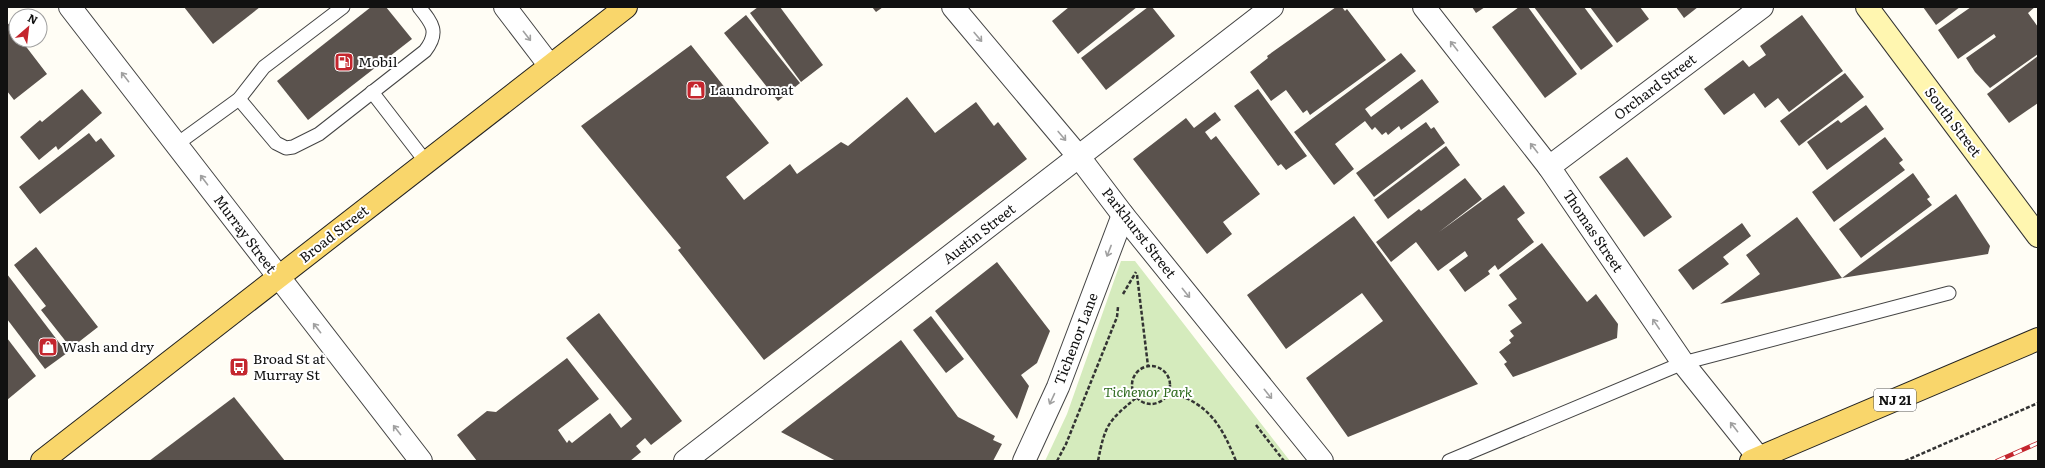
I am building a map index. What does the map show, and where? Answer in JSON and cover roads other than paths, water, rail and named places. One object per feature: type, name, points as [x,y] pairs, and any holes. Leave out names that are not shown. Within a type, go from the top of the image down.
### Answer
[{"type":"main road","name":"Broad Street","points":[[42,461],[626,7]]},
{"type":"main road","name":"South Street","points":[[1867,7],[2038,236]]},
{"type":"main road","name":"NJ 21","points":[[1755,459],[2038,339]]},
{"type":"street","name":"Murray Street","points":[[70,7],[177,144],[278,278],[421,461]]},
{"type":"street","points":[[505,7],[550,66]]},
{"type":"street","name":"Parkhurst Street","points":[[953,7],[1079,157],[1123,215],[1322,461]]},
{"type":"street","name":"Austin Street","points":[[685,461],[1272,7]]},
{"type":"street","name":"Thomas Street","points":[[1424,7],[1549,167],[1683,363],[1755,459]]},
{"type":"street","name":"Orchard Street","points":[[1549,167],[1762,7]]},
{"type":"street","name":"Tichenor Lane","points":[[1024,461],[1058,387],[1123,215]]},
{"type":"lane","points":[[177,144],[239,99],[264,68],[343,7]]},
{"type":"lane","points":[[239,99],[276,143],[286,148],[300,145],[319,134],[429,46],[432,40],[433,28],[419,7]]},
{"type":"lane","points":[[372,92],[426,162]]},
{"type":"lane","points":[[1449,461],[1683,363],[1949,293]]},
{"type":"railway","points":[[1997,461],[2038,443]]},
{"type":"place","name":"Mobil","points":[[344,62]]},
{"type":"place","name":"Laundromat","points":[[696,90]]},
{"type":"place","name":"Wash and dry","points":[[48,347]]},
{"type":"place","name":"Broad St at Murray St","points":[[239,367]]},
{"type":"park label","name":"Tichenor Park","points":[[1148,392]]}]
